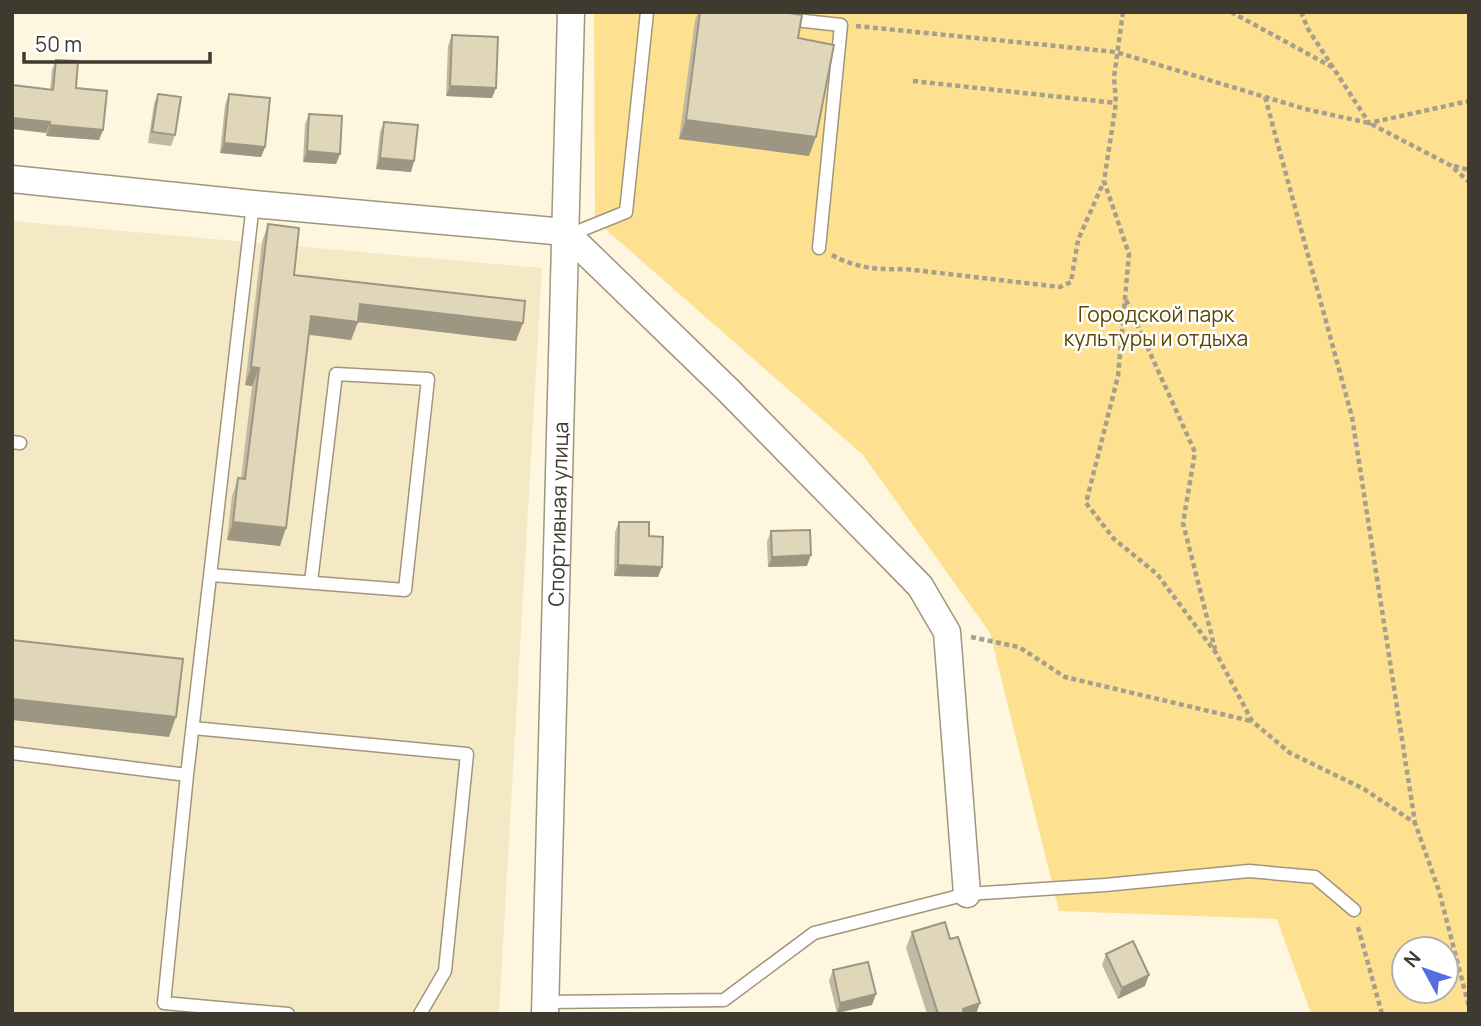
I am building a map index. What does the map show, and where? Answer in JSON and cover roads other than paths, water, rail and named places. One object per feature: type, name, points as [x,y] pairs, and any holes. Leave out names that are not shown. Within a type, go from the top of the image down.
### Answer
[{"type":"street","name":"Спортивная улица","points":[[546,1008],[571,12]]},
{"type":"street","points":[[12,179],[565,232],[728,390],[920,586],[947,632],[967,894]]},
{"type":"lane","points":[[565,232],[579,231],[626,212],[648,12]]},
{"type":"lane","points":[[778,19],[841,25],[819,248]]},
{"type":"lane","points":[[253,204],[163,1008],[288,1014]]},
{"type":"lane","points":[[211,575],[405,590],[428,379],[336,374],[311,582]]},
{"type":"lane","points":[[193,728],[467,754],[445,971],[420,1014]]},
{"type":"lane","points":[[12,753],[187,775]]},
{"type":"lane","points":[[546,1008],[724,1000],[814,933],[967,894],[1105,885],[1249,871],[1315,877],[1354,910]]},
{"type":"park label","name":"Городской парк культуры и отдыха","points":[[1156,326]]}]
